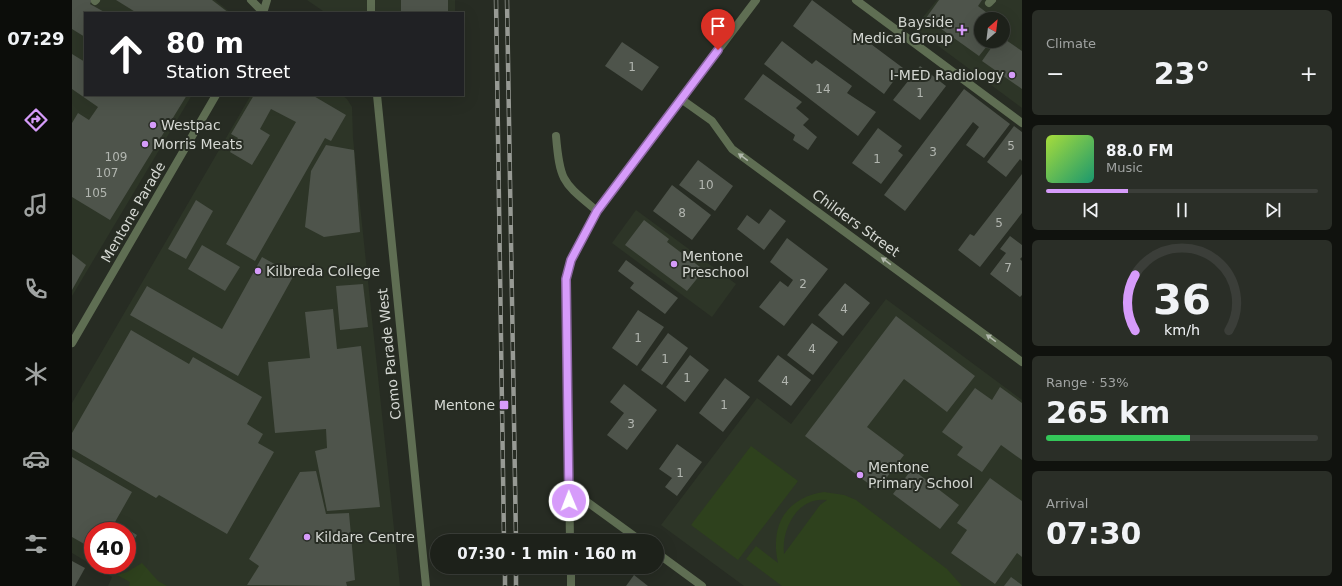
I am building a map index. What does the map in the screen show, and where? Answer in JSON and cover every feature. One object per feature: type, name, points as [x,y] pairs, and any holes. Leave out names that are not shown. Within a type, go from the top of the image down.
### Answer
[{"type":"street","points":[[251,0],[263,12],[267,0]]},
{"type":"street","points":[[371,0],[371,12]]},
{"type":"street","points":[[570,534],[566,279],[571,260],[597,211],[756,0]]},
{"type":"street","points":[[856,0],[1022,122]]},
{"type":"street","name":"Mentone Parade","points":[[72,343],[215,96]]},
{"type":"street","name":"Como Parade West","points":[[377,96],[426,586]]},
{"type":"street","name":"Childers Street","points":[[681,99],[712,121],[732,148],[1022,362]]},
{"type":"street","points":[[556,136],[558,165],[563,178],[571,190],[597,211]]},
{"type":"street","points":[[568,488],[631,534]]},
{"type":"street","points":[[664,558],[702,586]]},
{"type":"street","points":[[571,574],[571,586]]},
{"type":"shaded area","points":[[72,0],[215,0],[230,12],[84,12],[84,96],[191,96],[72,296]]},
{"type":"shaded area","points":[[307,0],[455,0],[455,12],[325,12]]},
{"type":"shaded area","points":[[937,0],[1022,0],[1022,108],[914,28]]},
{"type":"shaded area","name":"Kilbreda College","points":[[250,96],[343,96],[352,107],[353,138],[400,586],[108,586],[112,577],[107,574],[136,574],[136,522],[84,522],[84,560],[72,553],[72,403]]},
{"type":"shaded area","name":"Mentone Preschool","points":[[636,210],[736,284],[712,317],[612,243]]},
{"type":"shaded area","name":"Mentone Primary School","points":[[886,299],[1022,400],[1022,586],[744,586],[661,525],[757,398],[791,424]]},
{"type":"green space","points":[[751,446],[798,481],[738,560],[691,525]]},
{"type":"green space","points":[[824,492],[844,495],[856,500],[947,569],[962,586],[782,586],[746,559],[756,546],[778,563],[776,537],[783,516],[790,507],[799,500],[810,495]],"holes":[[[817,500],[827,500],[820,505],[784,554],[785,534],[794,516],[808,503]]]},
{"type":"green space","points":[[142,563],[158,581],[167,586],[129,586],[130,582],[117,575],[136,574],[136,567]]},
{"type":"building","points":[[72,0],[92,0],[90,4],[104,12],[84,12],[84,36],[72,29]]},
{"type":"building","points":[[116,0],[212,0],[228,12],[135,12]]},
{"type":"building","points":[[401,0],[448,0],[448,12],[401,12]]},
{"type":"building","points":[[812,0],[903,68],[884,94],[793,26]]},
{"type":"building","name":"Bayside Medical Group","points":[[939,0],[982,0],[978,6],[986,12],[974,12],[974,48],[985,48],[979,56],[926,18]]},
{"type":"building","points":[[782,41],[812,64],[816,60],[852,86],[847,93],[876,112],[858,136],[764,64]]},
{"type":"building","points":[[622,42],[659,67],[642,91],[605,66]]},
{"type":"building","name":"I-MED Radiology","points":[[1010,43],[1022,51],[1022,89],[982,61],[991,48],[1010,48]]},
{"type":"building","points":[[72,54],[84,61],[84,96],[186,96],[110,220],[72,197],[72,123],[78,113],[89,120],[98,107],[72,89]]},
{"type":"building","points":[[920,66],[946,86],[920,120],[893,100]]},
{"type":"building","points":[[763,74],[802,102],[796,108],[809,119],[803,125],[817,137],[808,150],[793,140],[795,135],[744,99]]},
{"type":"building","points":[[964,89],[1010,124],[984,158],[966,145],[979,127],[973,122],[905,211],[884,195]]},
{"type":"building","points":[[253,96],[314,96],[346,115],[331,141],[325,138],[255,261],[226,244],[296,122],[271,109],[260,129],[270,135],[252,165],[230,152],[238,138],[231,134]]},
{"type":"building","points":[[1014,126],[1022,132],[1022,161],[1020,159],[1006,177],[987,162]]},
{"type":"building","points":[[878,128],[902,146],[898,151],[903,155],[881,184],[852,163]]},
{"type":"building","points":[[326,145],[354,150],[360,232],[324,237],[305,227],[311,171]]},
{"type":"building","points":[[698,160],[733,186],[715,211],[679,185]]},
{"type":"building","points":[[1022,174],[1022,213],[980,267],[958,250],[970,234],[974,236]]},
{"type":"building","points":[[672,185],[711,215],[692,240],[653,211]]},
{"type":"building","points":[[196,200],[213,211],[186,259],[168,249]]},
{"type":"building","points":[[770,209],[786,221],[764,250],[737,229],[747,215],[759,224]]},
{"type":"building","points":[[644,220],[669,239],[667,242],[704,270],[687,291],[625,245]]},
{"type":"building","points":[[1010,236],[1022,245],[1022,257],[1020,259],[1022,261],[1022,295],[1020,297],[990,274],[1006,253],[1000,249]]},
{"type":"building","points":[[787,238],[828,269],[784,326],[759,307],[780,281],[788,287],[793,280],[770,262]]},
{"type":"building","points":[[202,245],[240,267],[225,291],[188,269]]},
{"type":"building","points":[[72,254],[86,265],[72,290]]},
{"type":"building","points":[[262,257],[294,275],[238,376],[130,315],[147,286],[222,329]]},
{"type":"building","points":[[626,260],[678,298],[665,314],[630,288],[634,283],[618,271]]},
{"type":"building","points":[[845,283],[870,303],[843,336],[818,315]]},
{"type":"building","points":[[363,284],[368,327],[340,330],[336,286]]},
{"type":"building","points":[[333,309],[337,349],[361,346],[380,507],[327,511],[315,451],[327,448],[326,429],[275,433],[268,362],[310,358],[305,312]]},
{"type":"building","points":[[638,310],[664,327],[637,366],[612,348]]},
{"type":"building","points":[[896,316],[975,376],[947,412],[904,379],[867,427],[904,455],[877,490],[805,436]]},
{"type":"building","points":[[812,323],[838,342],[813,375],[787,355]]},
{"type":"building","points":[[131,330],[189,364],[193,357],[262,397],[247,424],[263,434],[258,443],[274,452],[227,534],[159,495],[156,498],[72,449],[72,433]]},
{"type":"building","points":[[668,333],[688,348],[662,385],[641,370]]},
{"type":"building","points":[[690,355],[709,370],[685,402],[666,387]]},
{"type":"building","points":[[778,355],[811,380],[791,406],[758,381]]},
{"type":"building","points":[[725,378],[750,397],[723,432],[699,413]]},
{"type":"building","points":[[624,384],[657,410],[627,450],[607,435],[624,413],[610,402]]},
{"type":"building","points":[[1000,387],[1022,403],[1022,460],[1001,445],[982,472],[957,455],[963,447],[942,432],[975,388],[992,400]]},
{"type":"building","points":[[677,444],[702,462],[677,496],[665,487],[672,478],[659,469]]},
{"type":"building","points":[[72,457],[132,492],[115,522],[84,522],[84,544],[72,537]]},
{"type":"building","points":[[912,469],[959,505],[940,529],[893,494]]},
{"type":"building","name":"Kildare Centre","points":[[316,471],[326,514],[349,513],[355,580],[346,582],[347,586],[247,585],[259,566],[249,559],[300,472]]},
{"type":"building","points":[[990,478],[1022,501],[1022,557],[1017,553],[995,584],[951,553],[967,530],[957,523]]},
{"type":"building","points":[[72,561],[84,567],[84,570],[75,586],[72,586]]},
{"type":"building","points":[[634,575],[648,586],[626,586]]},
{"type":"building","points":[[1011,577],[1022,585],[1022,586],[1004,586]]},
{"type":"railway","points":[[496,0],[504,534]]},
{"type":"railway","points":[[507,0],[516,534]]},
{"type":"railway","points":[[505,574],[505,586]]},
{"type":"railway","points":[[516,574],[516,586]]},
{"type":"place","name":"Bayside Medical Group","points":[[962,30]]},
{"type":"place","name":"I-MED Radiology","points":[[1012,75]]},
{"type":"place","name":"Westpac","points":[[153,125]]},
{"type":"place","name":"Morris Meats","points":[[145,144]]},
{"type":"place","name":"Mentone Preschool","points":[[674,264]]},
{"type":"place","name":"Kilbreda College","points":[[258,271]]},
{"type":"place","name":"Mentone","points":[[504,405]]},
{"type":"place","name":"Mentone Primary School","points":[[860,475]]},
{"type":"place","name":"Kildare Centre","points":[[307,537]]},
{"type":"route","points":[[569,501],[568,329],[566,279],[571,260],[597,211],[718,50]]}]
